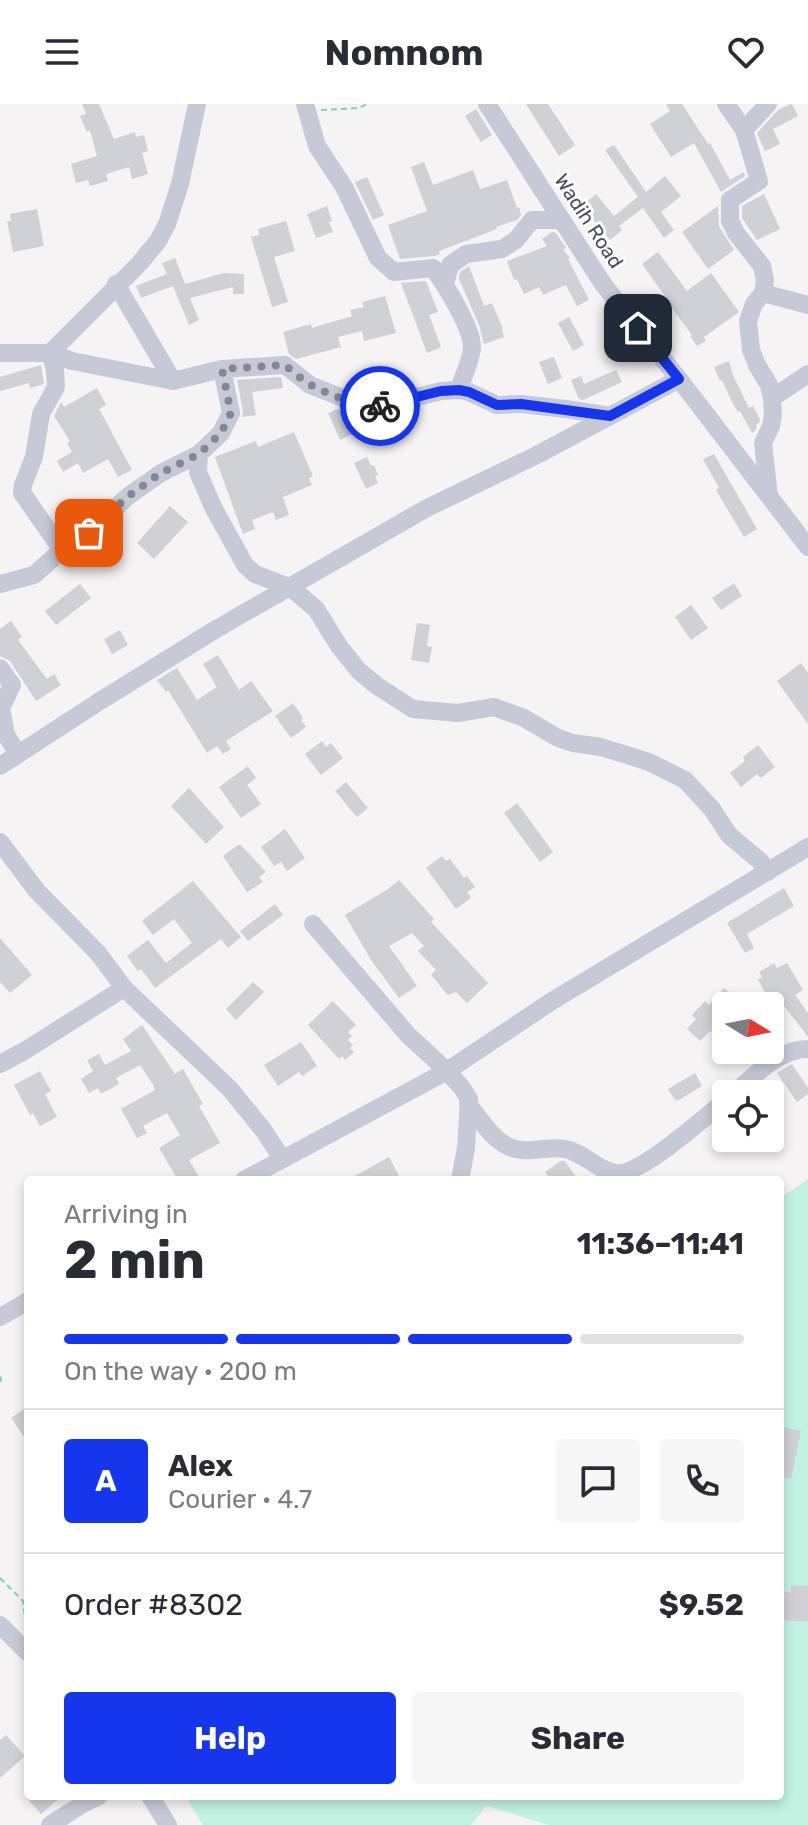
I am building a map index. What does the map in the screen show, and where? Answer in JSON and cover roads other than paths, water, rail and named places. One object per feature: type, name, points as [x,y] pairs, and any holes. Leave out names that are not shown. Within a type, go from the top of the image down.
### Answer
[{"type":"street","points":[[50,353],[158,241],[180,184],[197,104]]},
{"type":"street","name":"Wadih Road","points":[[487,104],[603,284],[808,547]]},
{"type":"street","points":[[726,104],[744,130],[759,181],[730,200],[730,221],[762,266],[765,280],[763,293],[754,304],[748,321],[751,350],[769,385],[772,398],[771,426],[763,443],[769,497]]},
{"type":"street","points":[[744,130],[768,104]]},
{"type":"street","points":[[306,107],[317,146],[344,187],[378,258],[394,272],[433,268],[445,284],[468,330],[472,348],[459,390]]},
{"type":"street","points":[[445,284],[450,265],[466,254],[502,249],[516,240],[532,220],[562,220]]},
{"type":"street","points":[[116,284],[173,381]]},
{"type":"street","points":[[763,293],[808,305]]},
{"type":"street","points":[[0,353],[50,353],[72,361],[173,381],[222,369],[285,365],[310,385],[372,408],[441,391],[459,390],[497,405],[521,404],[610,416]]},
{"type":"street","points":[[50,353],[56,387],[41,414],[34,457],[22,493],[62,550],[70,551],[127,497],[161,473],[199,454],[221,433],[231,413],[222,369]]},
{"type":"street","points":[[772,398],[808,374]]},
{"type":"street","points":[[0,766],[218,628],[427,508],[537,455],[679,379]]},
{"type":"street","points":[[199,454],[198,472],[245,565],[255,574],[291,588],[316,609],[358,670],[377,686],[413,709],[458,713],[494,707],[524,718],[558,738],[649,762],[685,780],[712,809],[729,835],[761,862],[768,872]]},
{"type":"street","points":[[0,584],[34,575],[62,550]]},
{"type":"street","points":[[0,668],[12,685],[1,708],[6,735],[18,754]]},
{"type":"street","points":[[0,842],[37,891],[98,953],[124,988],[230,1089],[282,1159]]},
{"type":"street","points":[[251,1176],[447,1071],[552,1001],[808,847]]},
{"type":"street","points":[[313,924],[408,1035],[447,1071],[469,1099],[461,1176]]},
{"type":"street","points":[[0,1064],[124,988]]},
{"type":"street","points":[[750,1080],[781,1055],[796,1049],[808,1049]]},
{"type":"street","points":[[468,1104],[498,1142],[508,1147],[522,1151],[565,1149],[612,1173],[625,1174],[643,1165],[712,1111]]},
{"type":"street","points":[[0,1317],[24,1303]]},
{"type":"street","points":[[0,1625],[24,1649]]},
{"type":"street","points":[[50,1825],[90,1800]]},
{"type":"street","points":[[152,1800],[168,1825]]}]
